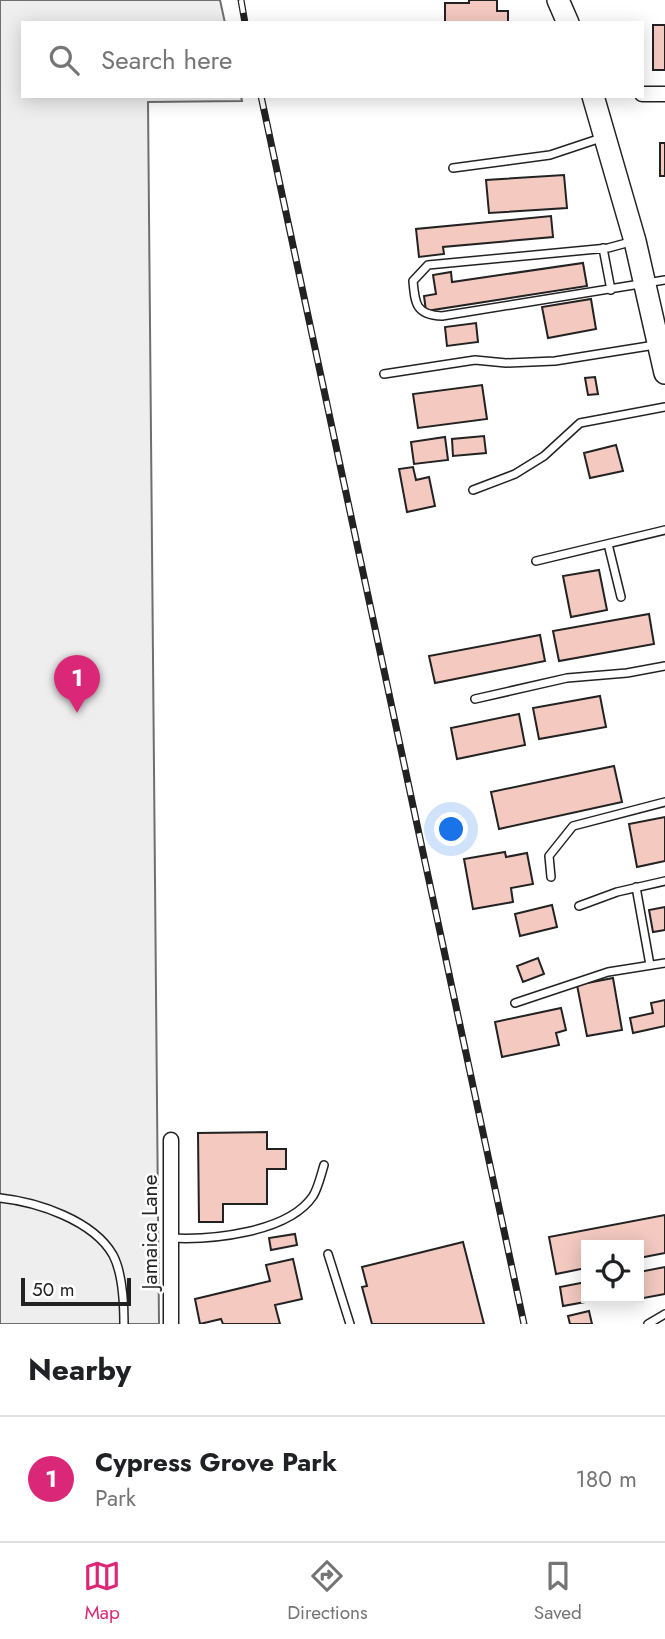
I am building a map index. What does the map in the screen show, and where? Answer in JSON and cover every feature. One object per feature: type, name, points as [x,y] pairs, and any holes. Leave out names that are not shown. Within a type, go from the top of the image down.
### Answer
[{"type":"main road","points":[[558,0],[567,21]]},
{"type":"main road","points":[[594,98],[635,241],[655,282],[659,344],[665,373]]},
{"type":"street","points":[[644,94],[665,94]]},
{"type":"street","name":"Jamaica Lane","points":[[171,1140],[171,1324]]},
{"type":"lane","points":[[453,168],[550,155],[605,136]]},
{"type":"lane","points":[[635,241],[603,248],[428,265],[413,281],[415,302],[419,311],[427,316],[442,316],[655,282]]},
{"type":"lane","points":[[603,248],[611,290]]},
{"type":"lane","points":[[384,374],[475,360],[506,363],[555,361],[659,344]]},
{"type":"lane","points":[[473,490],[514,474],[534,462],[580,423],[665,407]]},
{"type":"lane","points":[[536,561],[665,530]]},
{"type":"lane","points":[[608,544],[621,597]]},
{"type":"lane","points":[[475,699],[568,678],[627,673],[665,666]]},
{"type":"lane","points":[[551,877],[549,856],[573,826],[665,802]]},
{"type":"lane","points":[[579,906],[636,887],[665,881]]},
{"type":"lane","points":[[636,887],[650,965]]},
{"type":"lane","points":[[515,1003],[608,972],[665,962]]},
{"type":"lane","points":[[171,1238],[225,1237],[252,1232],[292,1213],[312,1197],[324,1165]]},
{"type":"lane","points":[[0,1198],[45,1208],[94,1234],[114,1258],[124,1303],[124,1324]]},
{"type":"lane","points":[[328,1254],[350,1324]]},
{"type":"lane","points":[[648,1324],[665,1314]]},
{"type":"shaded area","points":[[0,0],[220,0],[225,21],[21,21],[21,98],[241,98],[242,101],[148,102],[159,1324],[0,1324]]},
{"type":"building","points":[[469,0],[497,0],[497,11],[508,11],[508,21],[445,21],[445,3],[469,3]]},
{"type":"building","points":[[653,25],[665,25],[665,70],[653,70]]},
{"type":"building","points":[[660,143],[665,143],[665,176],[660,176]]},
{"type":"building","points":[[564,175],[567,208],[489,213],[486,180]]},
{"type":"building","points":[[551,216],[553,237],[443,247],[444,254],[419,257],[416,229]]},
{"type":"building","points":[[583,263],[587,286],[426,311],[424,296],[436,294],[433,275],[451,272],[452,282]]},
{"type":"building","points":[[591,299],[596,329],[548,338],[542,307]]},
{"type":"building","points":[[476,323],[478,342],[447,346],[445,327]]},
{"type":"building","points":[[595,377],[598,394],[588,395],[585,378]]},
{"type":"building","points":[[482,385],[487,419],[418,428],[413,394]]},
{"type":"building","points":[[484,436],[486,453],[453,456],[452,439]]},
{"type":"building","points":[[445,437],[448,460],[414,464],[411,442]]},
{"type":"building","points":[[616,445],[623,471],[590,478],[584,453]]},
{"type":"building","points":[[413,467],[416,480],[429,477],[435,506],[407,512],[399,469]]},
{"type":"building","points":[[599,570],[607,610],[571,617],[563,576]]},
{"type":"building","points":[[649,614],[654,644],[559,661],[553,631]]},
{"type":"building","points":[[540,635],[545,661],[435,683],[429,656]]},
{"type":"building","points":[[600,696],[606,727],[539,739],[533,708]]},
{"type":"building","points":[[519,714],[525,745],[457,759],[451,728]]},
{"type":"building","points":[[614,766],[622,802],[499,829],[491,792]]},
{"type":"building","points":[[665,817],[665,861],[637,867],[629,824]]},
{"type":"building","points":[[505,852],[506,857],[527,853],[533,884],[511,888],[513,902],[473,909],[464,859]]},
{"type":"building","points":[[552,905],[557,927],[520,936],[515,914]]},
{"type":"building","points":[[665,907],[665,930],[653,932],[649,910]]},
{"type":"building","points":[[538,958],[544,974],[523,982],[517,966]]},
{"type":"building","points":[[613,978],[622,1030],[587,1036],[577,985]]},
{"type":"building","points":[[665,1000],[665,1026],[633,1033],[630,1018],[653,1013],[651,1003]]},
{"type":"building","points":[[561,1008],[566,1030],[556,1033],[559,1045],[502,1057],[495,1022]]},
{"type":"building","points":[[267,1132],[267,1149],[286,1149],[286,1169],[267,1169],[267,1204],[223,1204],[223,1222],[199,1222],[198,1133]]},
{"type":"building","points":[[665,1215],[665,1253],[644,1257],[644,1240],[581,1240],[581,1269],[556,1274],[549,1237]]},
{"type":"building","points":[[295,1234],[297,1245],[271,1250],[269,1238]]},
{"type":"building","points":[[463,1242],[484,1324],[372,1324],[362,1287],[367,1286],[362,1267]]},
{"type":"building","points":[[293,1259],[302,1299],[275,1305],[280,1324],[223,1324],[221,1319],[200,1324],[195,1299],[270,1281],[266,1265]]},
{"type":"building","points":[[665,1267],[665,1294],[644,1298],[644,1271]]},
{"type":"building","points":[[581,1283],[581,1303],[563,1306],[560,1287]]},
{"type":"building","points":[[589,1311],[592,1324],[570,1324],[568,1316]]},
{"type":"railway","points":[[241,0],[245,21]]},
{"type":"railway","points":[[261,98],[524,1324]]},
{"type":"place","name":"Cypress Grove Park","points":[[77,713]]}]
